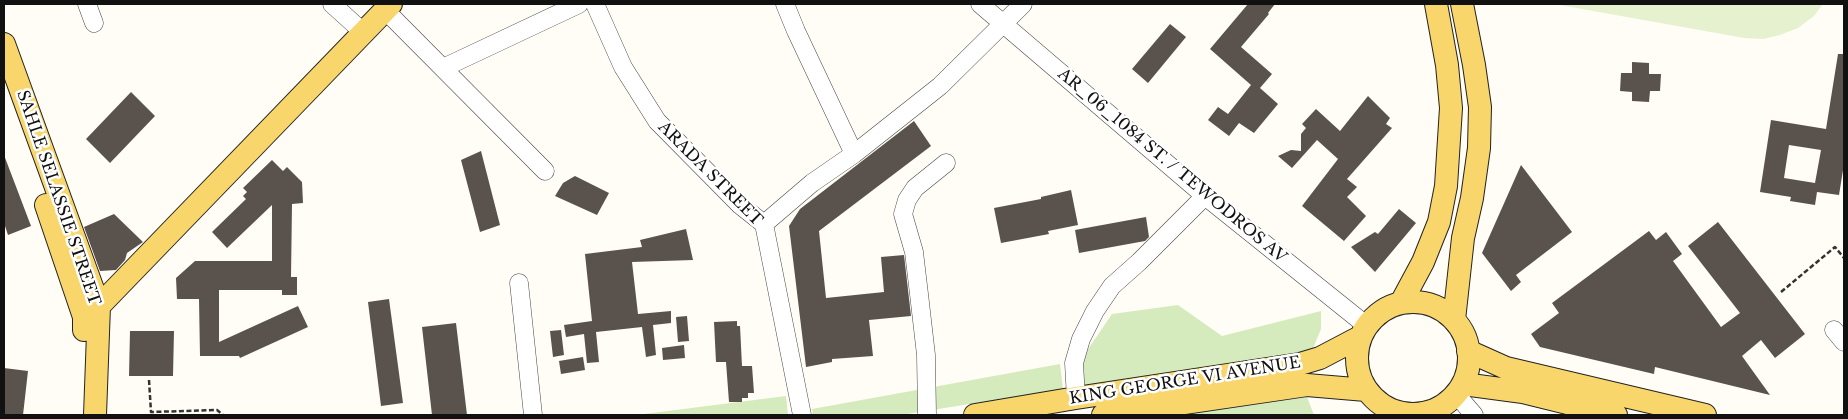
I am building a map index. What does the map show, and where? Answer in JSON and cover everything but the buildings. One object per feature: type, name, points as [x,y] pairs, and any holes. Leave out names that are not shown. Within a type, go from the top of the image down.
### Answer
[{"type":"main road","points":[[1401,303],[1423,262],[1439,222],[1446,186],[1451,108],[1448,65],[1436,4]]},
{"type":"main road","points":[[1454,320],[1463,238],[1472,198],[1479,148],[1480,107],[1462,4]]},
{"type":"main road","points":[[80,415],[92,312],[388,7]]},
{"type":"main road","name":"SAHLE SELASSIE STREET","points":[[6,58],[29,136],[92,312],[95,415]]},
{"type":"main road","points":[[4,89],[29,136]]},
{"type":"main road","points":[[1451,108],[1480,107]]},
{"type":"main road","points":[[1420,302],[1438,308],[1454,320],[1464,334],[1468,351],[1468,368],[1459,389],[1440,407],[1421,415],[1400,413],[1375,403],[1358,373],[1357,355],[1363,332],[1382,311],[1401,303],[1420,302]]},
{"type":"main road","name":"KING GEORGE VI AVENUE","points":[[975,415],[1025,411],[1076,398],[1300,364],[1320,358],[1363,332]]},
{"type":"main road","points":[[1468,351],[1506,368],[1621,409]]},
{"type":"main road","name":"KING GEORGE VI AVENUE","points":[[1103,415],[1307,385],[1375,403]]},
{"type":"main road","points":[[1459,389],[1523,392],[1621,409],[1705,415]]},
{"type":"street","points":[[87,4],[94,23]]},
{"type":"street","points":[[332,4],[364,33]]},
{"type":"street","points":[[443,68],[579,4]]},
{"type":"street","name":"ARADA STREET","points":[[595,4],[623,67],[657,122],[740,205],[764,224],[802,415]]},
{"type":"street","points":[[785,4],[854,154]]},
{"type":"street","name":"AR_06_1084 ST. / TEWODROS AV","points":[[980,4],[1363,332]]},
{"type":"street","points":[[764,224],[812,183],[854,154],[940,86],[1023,4]]},
{"type":"street","points":[[388,7],[443,68],[545,171]]},
{"type":"street","points":[[927,415],[926,355],[920,294],[914,252],[903,214],[907,200],[915,188],[946,163]]},
{"type":"street","points":[[1076,398],[1074,363],[1081,338],[1095,311],[1112,286],[1146,256],[1205,196]]},
{"type":"street","points":[[519,283],[533,415]]},
{"type":"street","points":[[1459,389],[1474,415]]},
{"type":"path","points":[[1781,292],[1835,247],[1844,258]]},
{"type":"path","points":[[149,380],[150,412],[217,410],[222,415]]},
{"type":"green space","points":[[1554,4],[1823,4],[1814,16],[1798,28],[1763,39],[1744,38]]},
{"type":"green space","points":[[1178,305],[1222,336],[1321,311],[1321,329],[1311,353],[1084,391],[1082,358],[1112,314]]},
{"type":"green space","points":[[1060,364],[1063,389],[901,415],[813,415],[812,409]]},
{"type":"green space","points":[[1305,392],[1314,415],[1178,415]]},
{"type":"green space","points":[[786,396],[788,415],[636,415]]}]
